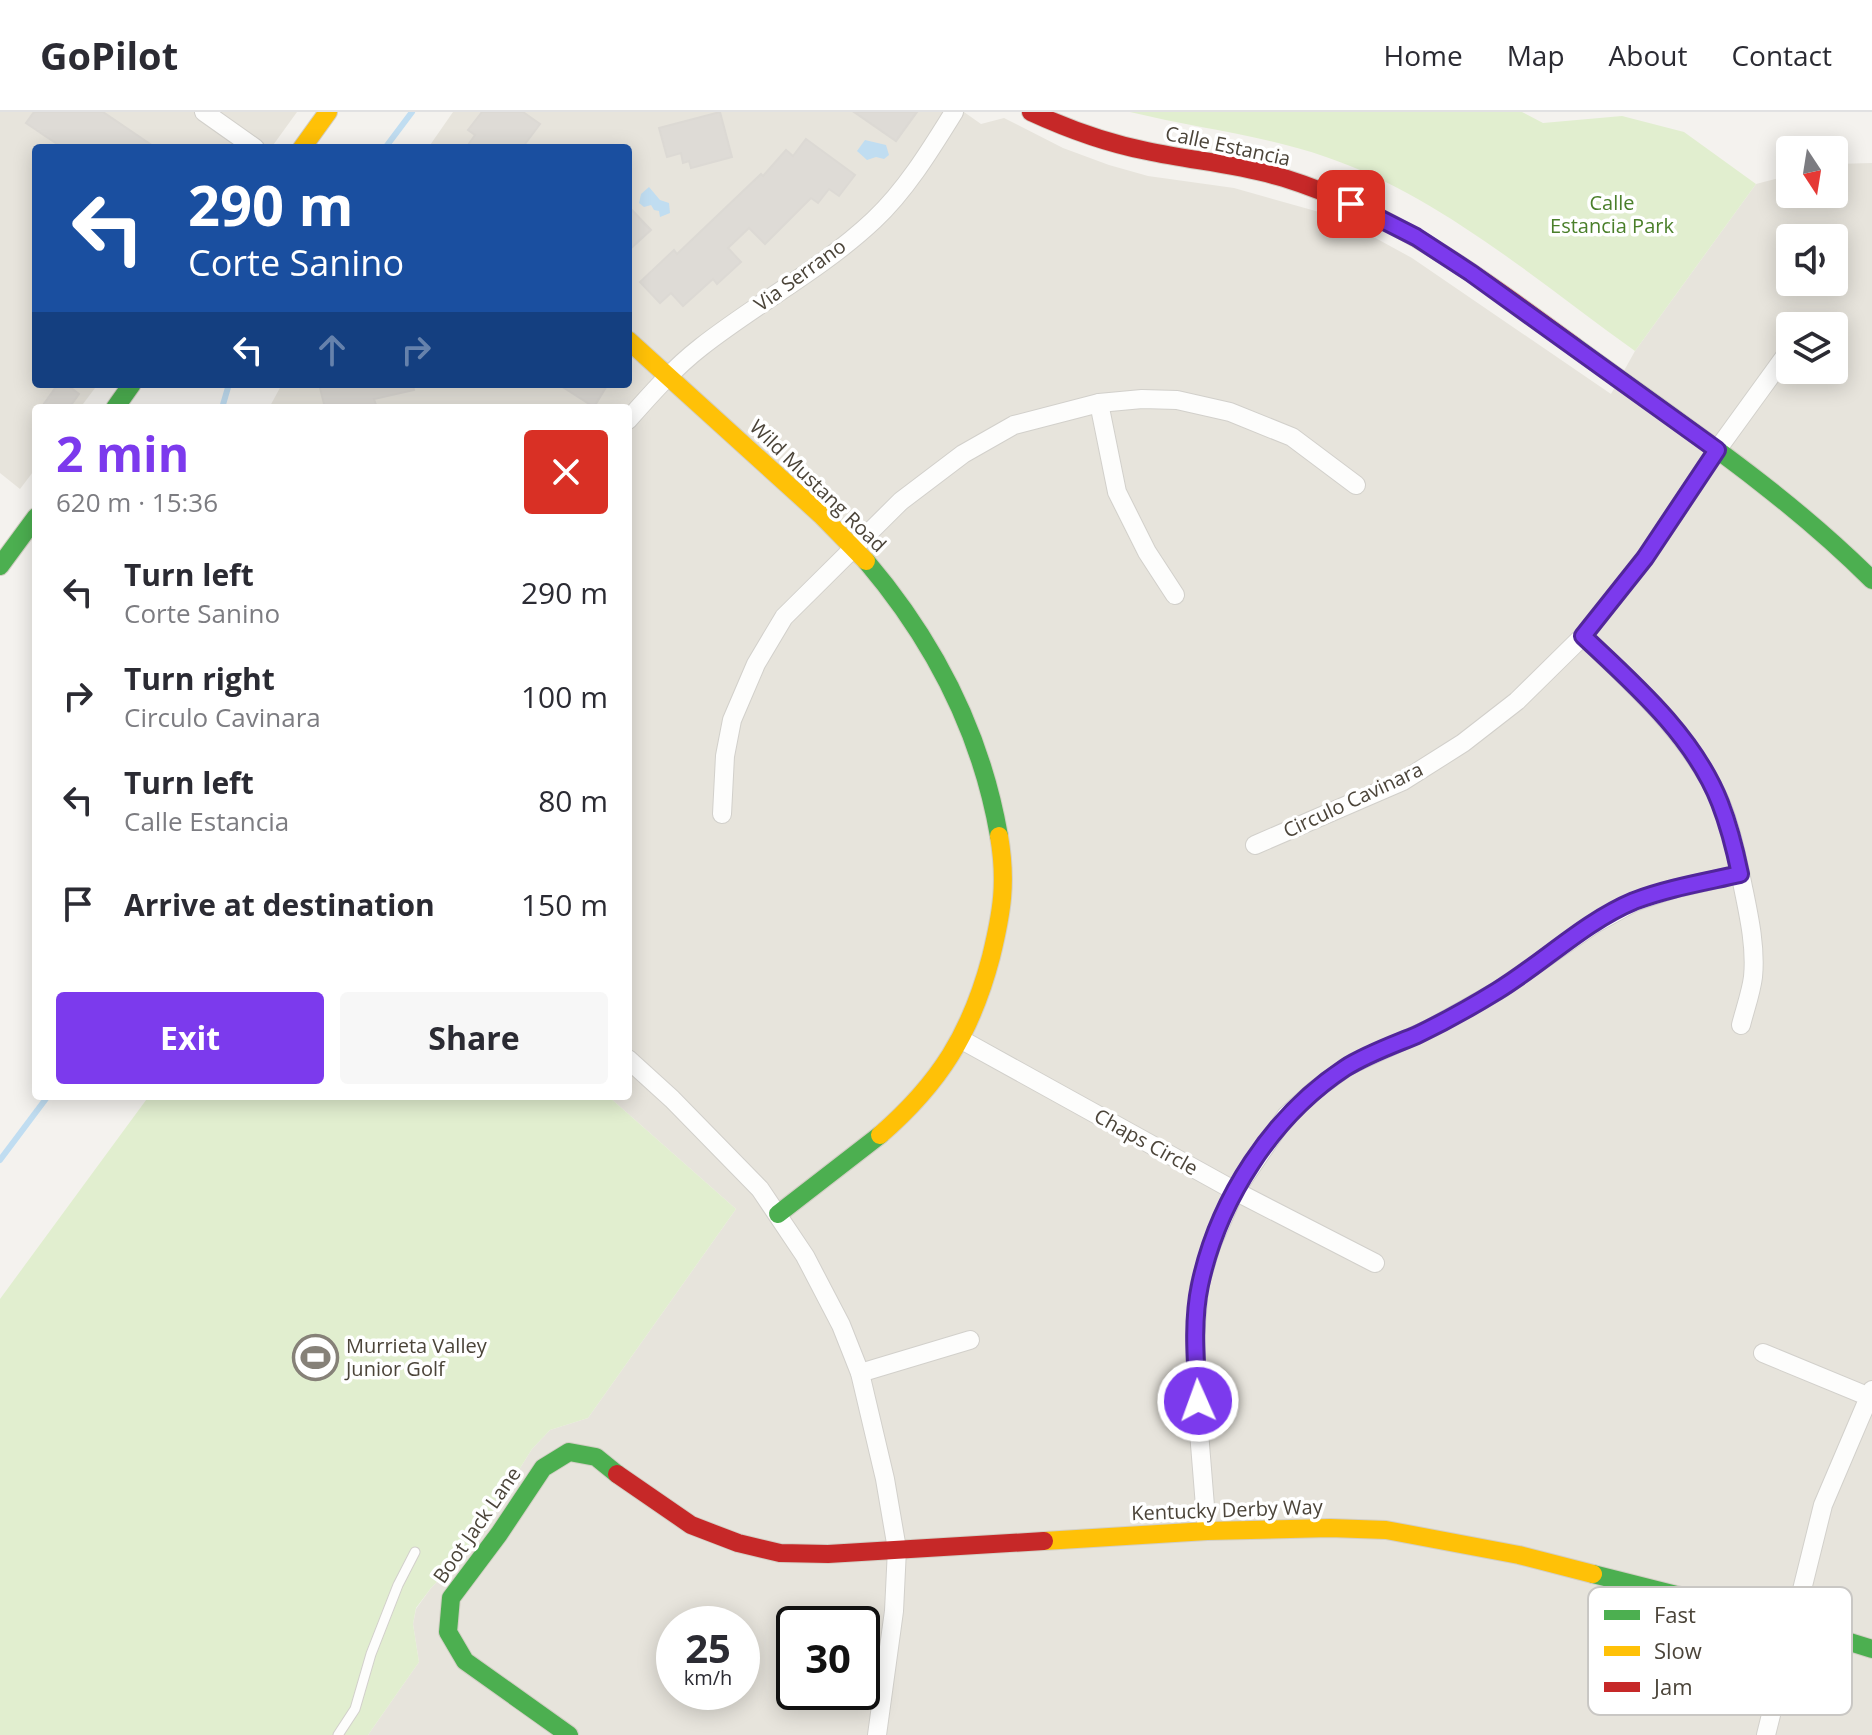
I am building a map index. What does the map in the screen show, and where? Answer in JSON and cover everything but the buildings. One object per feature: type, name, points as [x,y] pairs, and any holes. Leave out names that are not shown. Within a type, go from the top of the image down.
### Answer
[{"type":"street","points":[[204,112],[249,144]]},
{"type":"street","points":[[305,144],[328,112]]},
{"type":"street","name":"Via Serrano","points":[[632,416],[669,374],[699,348],[874,220],[911,176],[954,112]]},
{"type":"street","name":"Calle Estancia","points":[[1031,112],[1069,129],[1133,148],[1257,171],[1373,213],[1471,273],[1778,494],[1839,545],[1872,580]]},
{"type":"street","name":"Wild Mustang Road","points":[[632,343],[853,546],[884,583],[931,652],[970,724],[989,780],[1001,846],[1004,897],[984,986],[962,1040],[923,1094],[897,1122],[778,1214]]},
{"type":"street","name":"Circulo Cavinara","points":[[1255,845],[1403,781],[1463,743],[1517,701],[1583,636],[1645,558],[1776,369]]},
{"type":"street","points":[[722,814],[725,756],[732,720],[756,664],[784,617],[901,501],[963,454],[1014,425],[1099,403],[1177,400],[1230,412],[1292,437],[1356,485]]},
{"type":"street","points":[[1099,403],[1117,492],[1147,552],[1175,595]]},
{"type":"street","points":[[0,566],[32,522]]},
{"type":"street","points":[[1583,636],[1679,734],[1720,800],[1751,929],[1753,976],[1741,1025]]},
{"type":"street","points":[[1207,1531],[1196,1370],[1199,1287],[1211,1246],[1235,1191],[1286,1116],[1348,1066],[1431,1028],[1499,990],[1594,924],[1634,902],[1673,889],[1740,874]]},
{"type":"street","name":"Chaps Circle","points":[[962,1040],[1235,1191],[1375,1263]]},
{"type":"street","points":[[632,1063],[760,1189],[820,1284],[860,1373],[885,1479],[897,1549],[894,1611],[877,1735]]},
{"type":"street","points":[[860,1373],[970,1340]]},
{"type":"street","points":[[1763,1353],[1871,1395],[1823,1505],[1802,1587]]},
{"type":"street","name":"Boot Jack Lane","points":[[569,1735],[465,1661],[448,1632],[451,1598],[543,1468],[569,1452],[596,1457]]},
{"type":"street","name":"Kentucky Derby Way","points":[[596,1457],[632,1487],[691,1525],[738,1543],[780,1553],[828,1554],[1207,1531],[1386,1530],[1519,1555],[1646,1587]]},
{"type":"street","name":"Kentucky Derby Way","points":[[1852,1643],[1872,1649]]},
{"type":"street","points":[[1766,1735],[1771,1715]]},
{"type":"lane","points":[[338,1735],[355,1709],[371,1654],[398,1585],[415,1552]]},
{"type":"shaded area","points":[[0,112],[297,112],[274,144],[32,144],[32,388],[95,388],[83,404],[32,404],[32,473],[20,489],[0,473]]},
{"type":"shaded area","points":[[453,112],[964,112],[981,124],[1004,118],[1063,148],[1109,165],[1148,176],[1234,188],[1337,217],[1412,258],[1611,394],[1635,351],[1756,184],[1776,179],[1776,208],[1848,208],[1848,164],[1872,163],[1872,1735],[368,1735],[419,1662],[413,1624],[416,1609],[431,1588],[471,1546],[532,1449],[550,1430],[588,1418],[736,1209],[613,1100],[632,1100],[632,404],[271,404],[280,388],[632,388],[632,144],[431,144]]},
{"type":"green space","name":"Calle Estancia Park","points":[[1130,112],[1522,112],[1543,123],[1622,116],[1684,132],[1756,184],[1635,351],[1486,242],[1448,217],[1367,173],[1278,143]]},
{"type":"green space","name":"Murrieta Valley Junior Golf","points":[[146,1100],[613,1100],[736,1209],[588,1418],[550,1430],[532,1449],[471,1546],[416,1608],[413,1624],[419,1662],[368,1735],[0,1735],[0,1299]]},
{"type":"water","points":[[865,140],[886,145],[889,155],[884,159],[876,157],[867,160],[857,151]]},
{"type":"water","points":[[649,187],[660,200],[669,203],[670,213],[660,217],[659,211],[651,205],[644,207],[639,203],[641,194]]},
{"type":"waterway","points":[[388,144],[412,112]]},
{"type":"waterway","points":[[223,404],[228,388]]},
{"type":"waterway","points":[[0,1160],[45,1100]]},
{"type":"traffic: fast","points":[[1574,346],[1765,486],[1872,580]]},
{"type":"traffic: fast","points":[[118,404],[129,388]]},
{"type":"traffic: fast","points":[[0,566],[32,522]]},
{"type":"traffic: fast","points":[[866,561],[913,623],[951,690],[980,760],[999,836]]},
{"type":"traffic: fast","points":[[778,1214],[880,1135]]},
{"type":"traffic: fast","points":[[569,1735],[465,1661],[448,1632],[451,1598],[543,1468],[569,1452],[596,1457],[617,1474]]},
{"type":"traffic: fast","points":[[1593,1574],[1645,1587]]},
{"type":"traffic: fast","points":[[1852,1643],[1872,1649]]},
{"type":"traffic: slow","points":[[305,144],[328,112]]},
{"type":"traffic: slow","points":[[632,344],[821,515],[866,561]]},
{"type":"traffic: slow","points":[[880,1135],[936,1076],[974,1010],[991,957],[1000,911],[1003,868],[999,836]]},
{"type":"traffic: slow","points":[[1044,1541],[1207,1531],[1386,1530],[1519,1555],[1593,1574]]},
{"type":"traffic: jam","points":[[1031,112],[1117,144],[1267,173],[1324,192],[1363,209],[1436,250],[1574,346]]},
{"type":"traffic: jam","points":[[617,1474],[691,1525],[738,1543],[780,1553],[828,1554],[1044,1541]]},
{"type":"place","name":"Murrieta Valley Junior Golf","points":[[315,1358]]},
{"type":"route","points":[[1198,1401],[1195,1338],[1199,1287],[1211,1246],[1235,1191],[1286,1116],[1348,1066],[1431,1028],[1499,990],[1594,924],[1634,902],[1673,889],[1740,874],[1720,800],[1704,771],[1679,734],[1583,636],[1645,558],[1717,450],[1471,273],[1416,237],[1351,204]]}]
